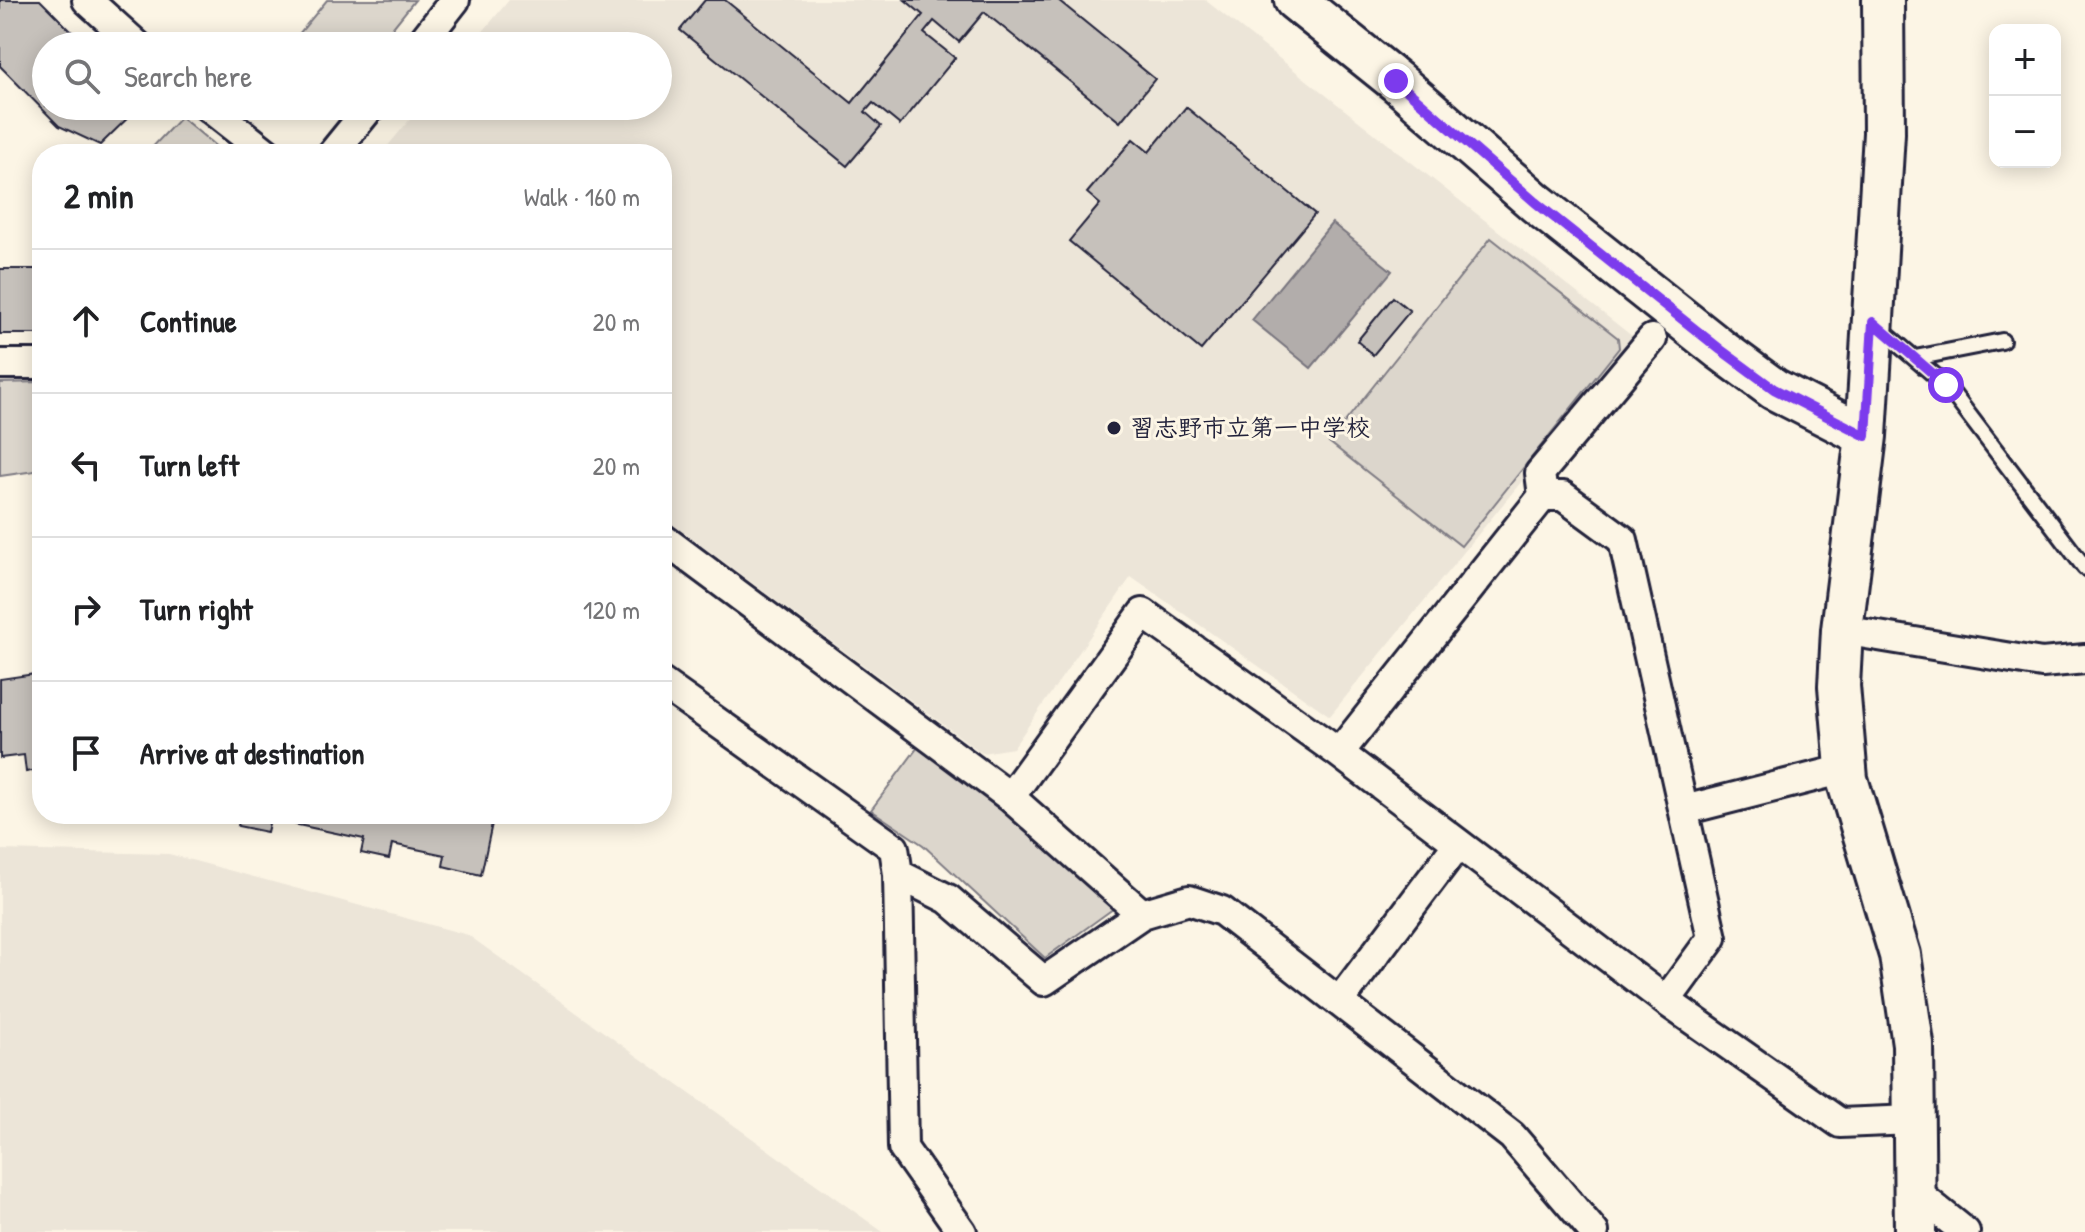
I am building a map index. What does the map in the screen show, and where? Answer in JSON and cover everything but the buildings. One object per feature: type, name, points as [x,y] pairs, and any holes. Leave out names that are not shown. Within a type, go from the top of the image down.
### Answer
[{"type":"street","points":[[87,0],[122,32]]},
{"type":"street","points":[[430,32],[455,0]]},
{"type":"street","points":[[1295,0],[1396,81],[1535,202],[1721,350],[1774,389],[1866,436]]},
{"type":"street","points":[[1883,0],[1884,133],[1866,436],[1842,630],[1839,686],[1845,769],[1900,955],[1913,1044],[1915,1232]]},
{"type":"street","points":[[225,120],[255,144]]},
{"type":"street","points":[[340,144],[360,120]]},
{"type":"street","points":[[1339,753],[1543,496],[1540,473],[1652,339]]},
{"type":"street","points":[[0,364],[32,364]]},
{"type":"street","points":[[1543,496],[1563,496],[1623,540],[1712,938],[1666,1001]]},
{"type":"street","points":[[672,545],[1010,797],[1142,914]]},
{"type":"street","points":[[1010,797],[1143,613],[1339,753],[1666,1001],[1840,1123],[1913,1120]]},
{"type":"street","points":[[1842,630],[2042,663],[2085,659]]},
{"type":"street","points":[[672,690],[894,848],[898,874],[903,1148],[962,1232]]},
{"type":"street","points":[[1684,810],[1845,769]]},
{"type":"street","points":[[1339,1002],[1458,844]]},
{"type":"street","points":[[898,874],[948,899],[1044,981],[1142,914],[1189,900],[1222,911],[1512,1136],[1594,1232]]},
{"type":"street","points":[[1914,1191],[1965,1232]]},
{"type":"lane","points":[[1873,322],[1946,385],[2085,568]]},
{"type":"lane","points":[[1915,358],[2002,341]]},
{"type":"shaded area","points":[[327,0],[415,0],[389,32],[301,32]]},
{"type":"shaded area","name":"習志野市立第一中学校","points":[[509,0],[1205,0],[1637,340],[1330,716],[1131,577],[1013,748],[982,753],[672,523],[672,144],[389,144],[409,120],[672,120],[672,32],[483,32]]},
{"type":"shaded area","points":[[178,120],[185,120],[213,144],[155,144]]},
{"type":"shaded area","points":[[1332,223],[1392,271],[1311,368],[1252,320]]},
{"type":"shaded area","points":[[1491,238],[1618,338],[1619,348],[1461,546],[1329,442]]},
{"type":"shaded area","points":[[32,382],[32,471],[0,476],[0,383]]},
{"type":"shaded area","points":[[918,747],[1000,805],[1117,906],[1045,958],[923,845],[871,810]]},
{"type":"shaded area","points":[[0,850],[169,854],[468,935],[883,1232],[0,1232]]},
{"type":"place","name":"習志野市立第一中学校","points":[[1114,428]]},
{"type":"route","points":[[1396,81],[1535,202],[1671,311],[1774,389],[1805,407],[1866,436],[1873,322],[1946,385]]}]
